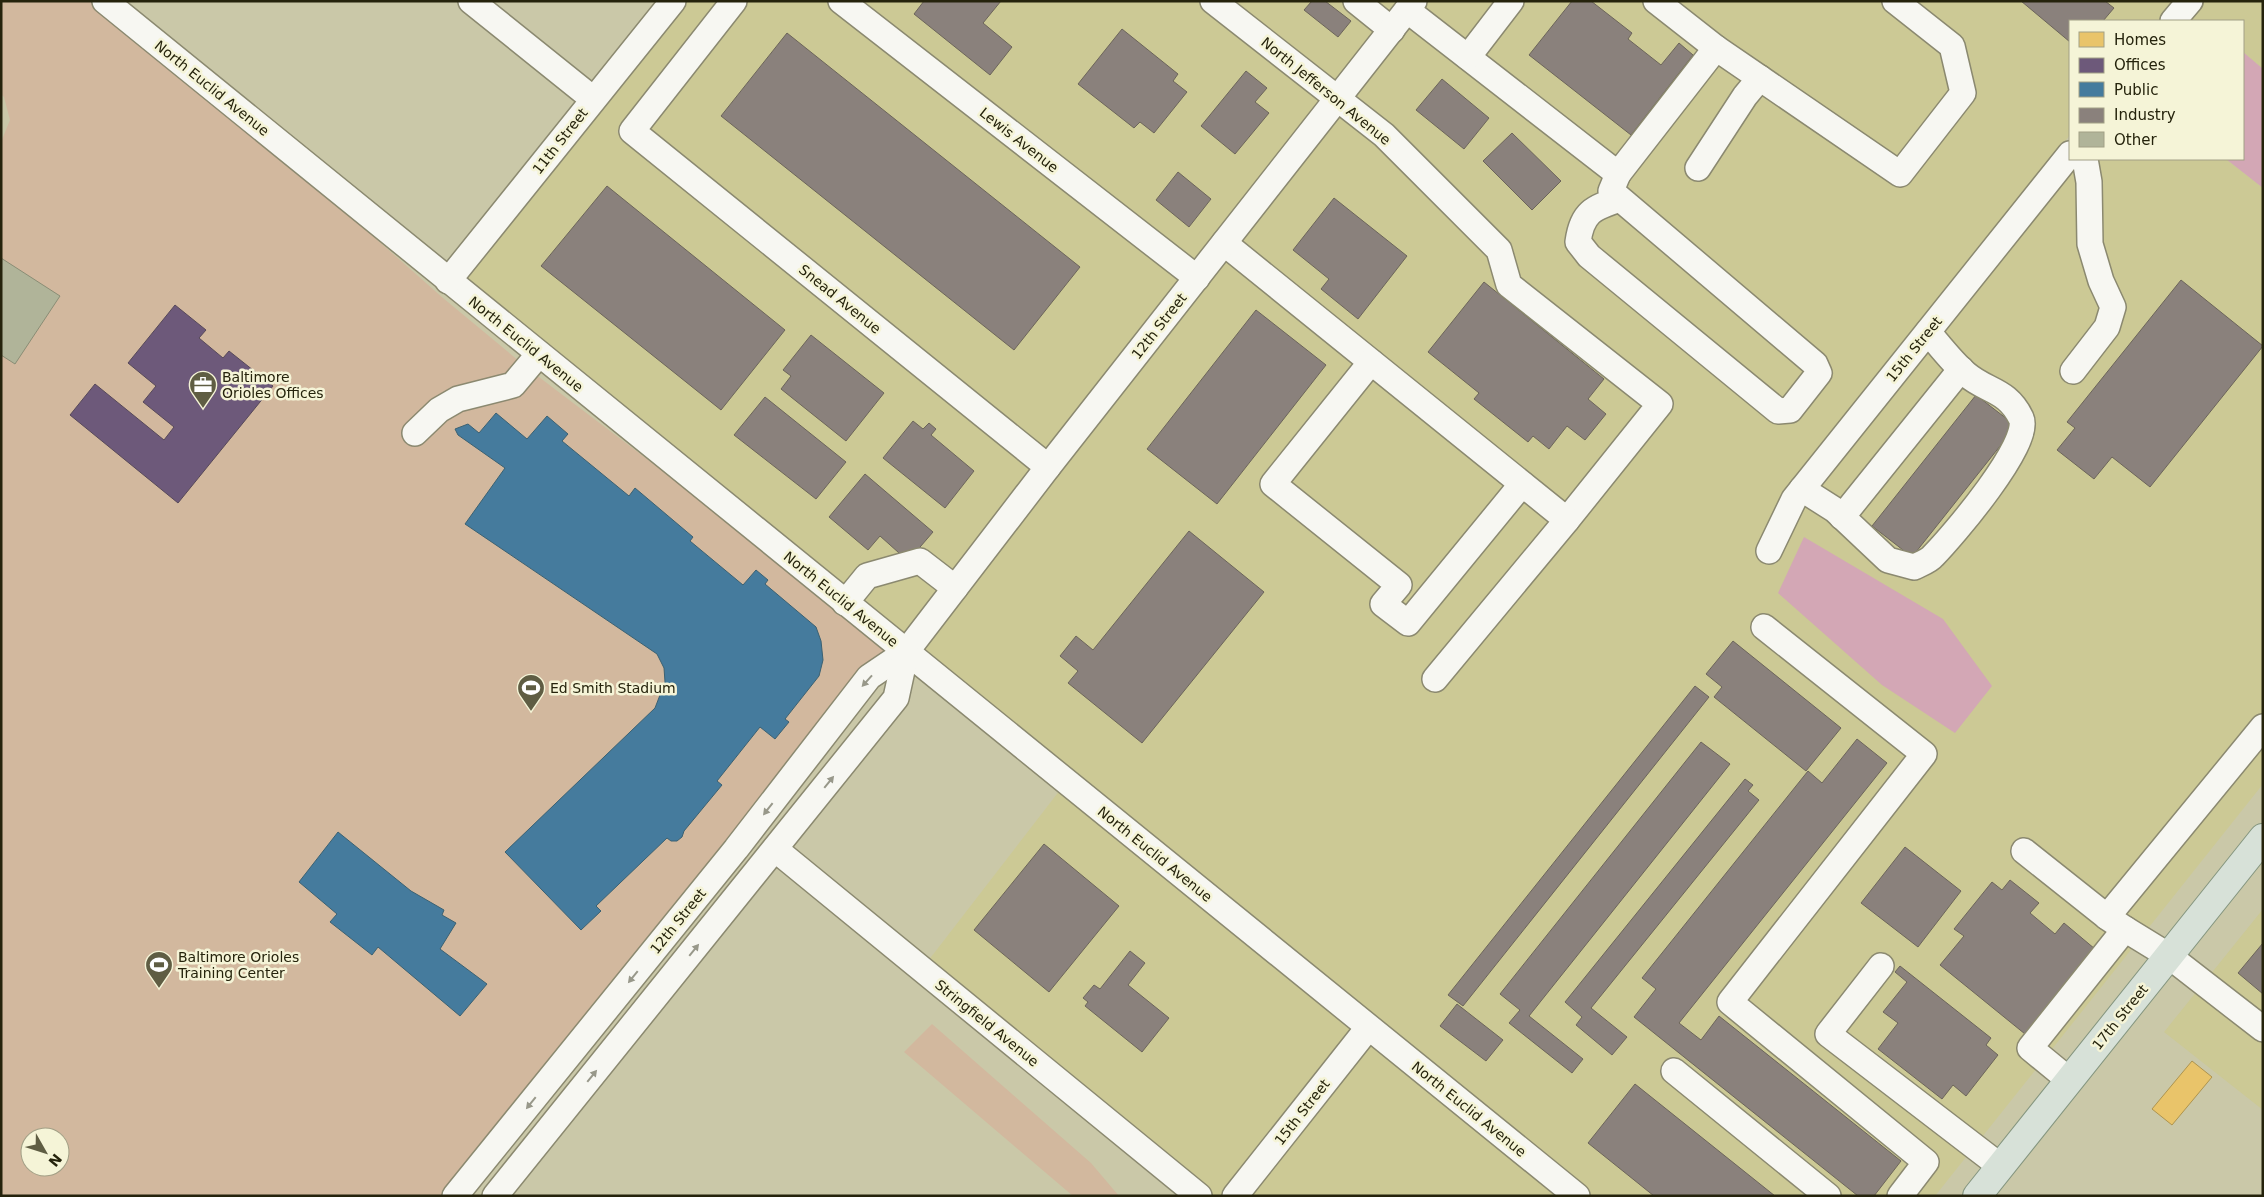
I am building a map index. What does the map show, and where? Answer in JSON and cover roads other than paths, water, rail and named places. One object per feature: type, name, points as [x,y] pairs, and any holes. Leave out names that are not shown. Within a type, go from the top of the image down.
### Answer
[{"type":"main road","name":"17th Street","points":[[1977,1196],[2263,838]]},
{"type":"street","name":"North Euclid Avenue","points":[[105,1],[1577,1196]]},
{"type":"street","points":[[471,1],[593,99]]},
{"type":"street","name":"11th Street","points":[[448,281],[673,1]]},
{"type":"street","name":"Snead Avenue","points":[[734,1],[632,131],[1048,467]]},
{"type":"street","name":"Lewis Avenue","points":[[841,1],[1196,278]]},
{"type":"street","name":"North Jefferson Avenue","points":[[1213,1],[1384,135],[1499,250],[1509,285],[1660,404],[1567,520]]},
{"type":"street","points":[[1356,1],[1392,30]]},
{"type":"street","points":[[1468,57],[1511,1]]},
{"type":"street","points":[[1656,1],[1716,48],[1900,174],[1963,93],[1952,46],[1896,1]]},
{"type":"street","points":[[2175,20],[2189,1]]},
{"type":"street","points":[[1411,6],[1468,57],[1618,174]]},
{"type":"street","name":"12th Street","points":[[455,1196],[732,855],[869,677],[906,652],[1048,467],[1411,6]]},
{"type":"street","points":[[1620,199],[1601,206],[1586,216],[1580,226],[1578,242],[1588,256],[1778,411],[1790,410],[1819,373],[1815,364],[1611,191],[1618,174],[1716,48]]},
{"type":"street","points":[[1698,168],[1745,96],[1760,78]]},
{"type":"street","name":"15th Street","points":[[1769,551],[1794,499],[2069,155]]},
{"type":"street","points":[[2073,371],[2107,327],[2113,307],[2101,281],[2090,244],[2089,182],[2085,160]]},
{"type":"street","points":[[1224,243],[1567,520],[1435,679]]},
{"type":"street","points":[[1802,489],[1835,510],[1888,560],[1914,567],[1932,558],[1992,485],[2021,438],[2023,421],[2014,405],[2000,393],[1967,375],[1928,332]]},
{"type":"street","points":[[415,433],[439,410],[458,399],[513,385],[538,354]]},
{"type":"street","points":[[1371,362],[1273,484],[1399,585],[1383,604],[1408,623],[1522,484]]},
{"type":"street","points":[[1842,517],[1961,369]]},
{"type":"street","points":[[845,602],[867,576],[920,562],[955,588]]},
{"type":"street","points":[[1764,627],[1924,754],[1730,1002],[1926,1162],[1900,1196]]},
{"type":"street","name":"12th Street","points":[[495,1196],[896,698],[906,652]]},
{"type":"street","points":[[2069,1080],[2030,1048],[2116,923],[2263,727]]},
{"type":"street","name":"Stringfield Avenue","points":[[775,850],[1199,1196]]},
{"type":"street","points":[[2024,851],[2116,923],[2168,956],[2263,1029]]},
{"type":"street","points":[[1881,966],[1828,1034],[2000,1166]]},
{"type":"street","name":"15th Street","points":[[1235,1196],[1368,1028]]},
{"type":"street","points":[[1674,1071],[1828,1196]]},
{"type":"place","name":"Baltimore Orioles Offices","points":[[203,409]]},
{"type":"place","name":"Ed Smith Stadium","points":[[531,712]]},
{"type":"place","name":"Baltimore Orioles Training Center","points":[[159,989]]}]
